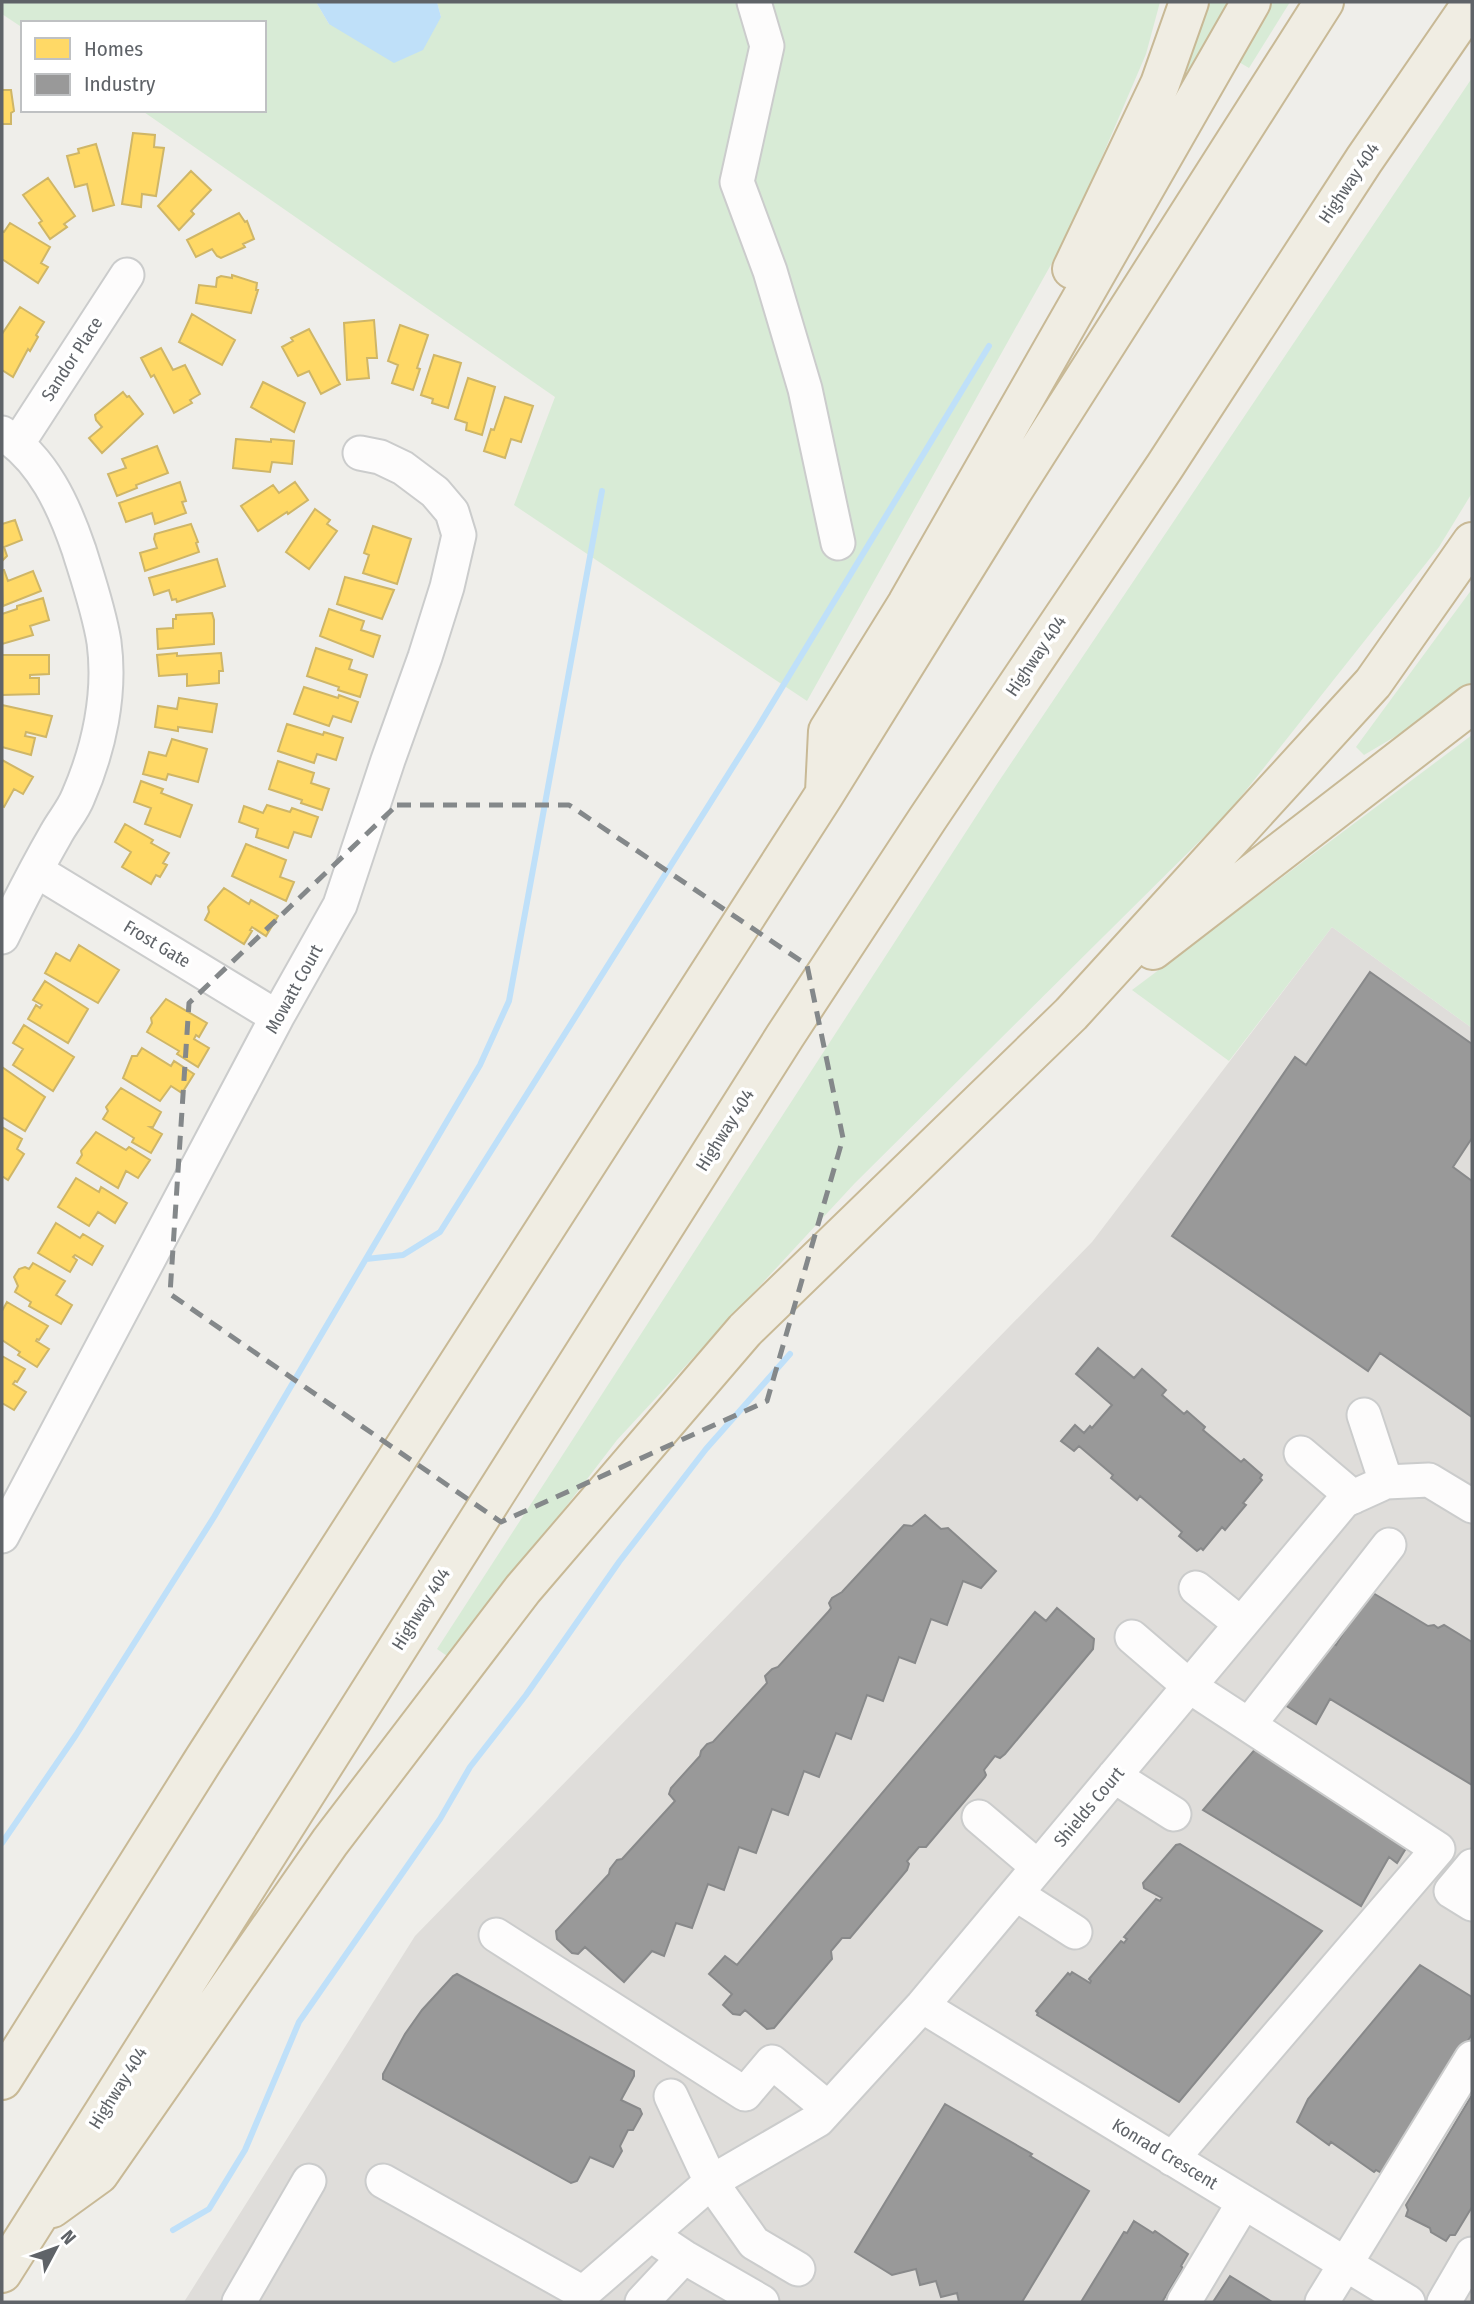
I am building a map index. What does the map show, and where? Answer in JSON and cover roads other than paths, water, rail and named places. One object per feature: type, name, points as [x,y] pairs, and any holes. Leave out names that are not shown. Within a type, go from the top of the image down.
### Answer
[{"type":"highway","points":[[1009,425],[1024,371],[1160,84],[1189,2]]},
{"type":"highway","points":[[824,795],[828,731],[907,604],[1251,2]]},
{"type":"highway","points":[[2,2080],[204,1759],[824,795],[1012,492],[1324,2]]},
{"type":"highway","name":"Highway 404","points":[[2,2273],[785,1036],[1165,466],[1364,160],[1472,3]]},
{"type":"highway","points":[[36,2219],[99,2174],[330,1842],[523,1589],[745,1329],[1071,1014],[1373,683],[1472,541]]},
{"type":"highway","points":[[1071,1014],[1472,704]]},
{"type":"street","points":[[754,2],[767,46],[737,181],[769,271],[805,389],[838,543]]},
{"type":"street","name":"Sandor Place","points":[[10,438],[127,275]]},
{"type":"street","points":[[2,937],[78,799],[104,713],[105,674],[104,642],[74,536],[47,478],[10,438]]},
{"type":"street","name":"Mowatt Court","points":[[2,1536],[277,1017],[340,905],[440,611],[459,535],[452,512],[435,492],[402,468],[380,457],[360,453]]},
{"type":"street","name":"Frost Gate","points":[[37,871],[277,1017]]},
{"type":"street","points":[[1364,1415],[1387,1482]]},
{"type":"street","points":[[1301,1452],[1353,1496]]},
{"type":"street","name":"Shields Court","points":[[383,2181],[583,2294],[711,2182],[818,2120],[922,2006],[1344,1501],[1387,1482],[1429,1480],[1472,1506]]},
{"type":"street","points":[[1258,1713],[1389,1545]]},
{"type":"street","points":[[1196,1588],[1241,1624]]},
{"type":"street","points":[[1132,1637],[1438,1849],[1172,2159]]},
{"type":"street","points":[[1194,1680],[1258,1713],[1448,1838]]},
{"type":"street","points":[[1114,1776],[1174,1814]]},
{"type":"street","points":[[979,1817],[1038,1867]]},
{"type":"street","points":[[1472,1866],[1451,1891],[1472,1904]]},
{"type":"street","points":[[1016,1894],[1075,1932]]},
{"type":"street","points":[[496,1935],[745,2094],[772,2062],[828,2108]]},
{"type":"street","name":"Konrad Crescent","points":[[922,2006],[1408,2302]]},
{"type":"street","points":[[1322,2302],[1472,2059]]},
{"type":"street","points":[[671,2096],[711,2182],[754,2242],[798,2269]]},
{"type":"street","points":[[239,2302],[309,2180]]},
{"type":"street","points":[[1184,2302],[1251,2207]]},
{"type":"street","points":[[1203,2302],[1251,2207]]},
{"type":"street","points":[[651,2235],[762,2302]]},
{"type":"street","points":[[1444,2302],[1472,2254]]},
{"type":"street","points":[[642,2302],[684,2257]]},
{"type":"water","points":[[316,2],[437,2],[441,17],[423,50],[394,63],[329,24]]},
{"type":"waterway","points":[[366,1259],[403,1255],[440,1232],[758,727],[989,346]]},
{"type":"waterway","points":[[2,1843],[76,1735],[214,1517],[480,1065],[509,1001],[602,491]]},
{"type":"waterway","points":[[173,2230],[209,2209],[245,2150],[299,2022],[440,1819],[470,1767],[526,1695],[619,1562],[706,1449],[790,1354]]}]
